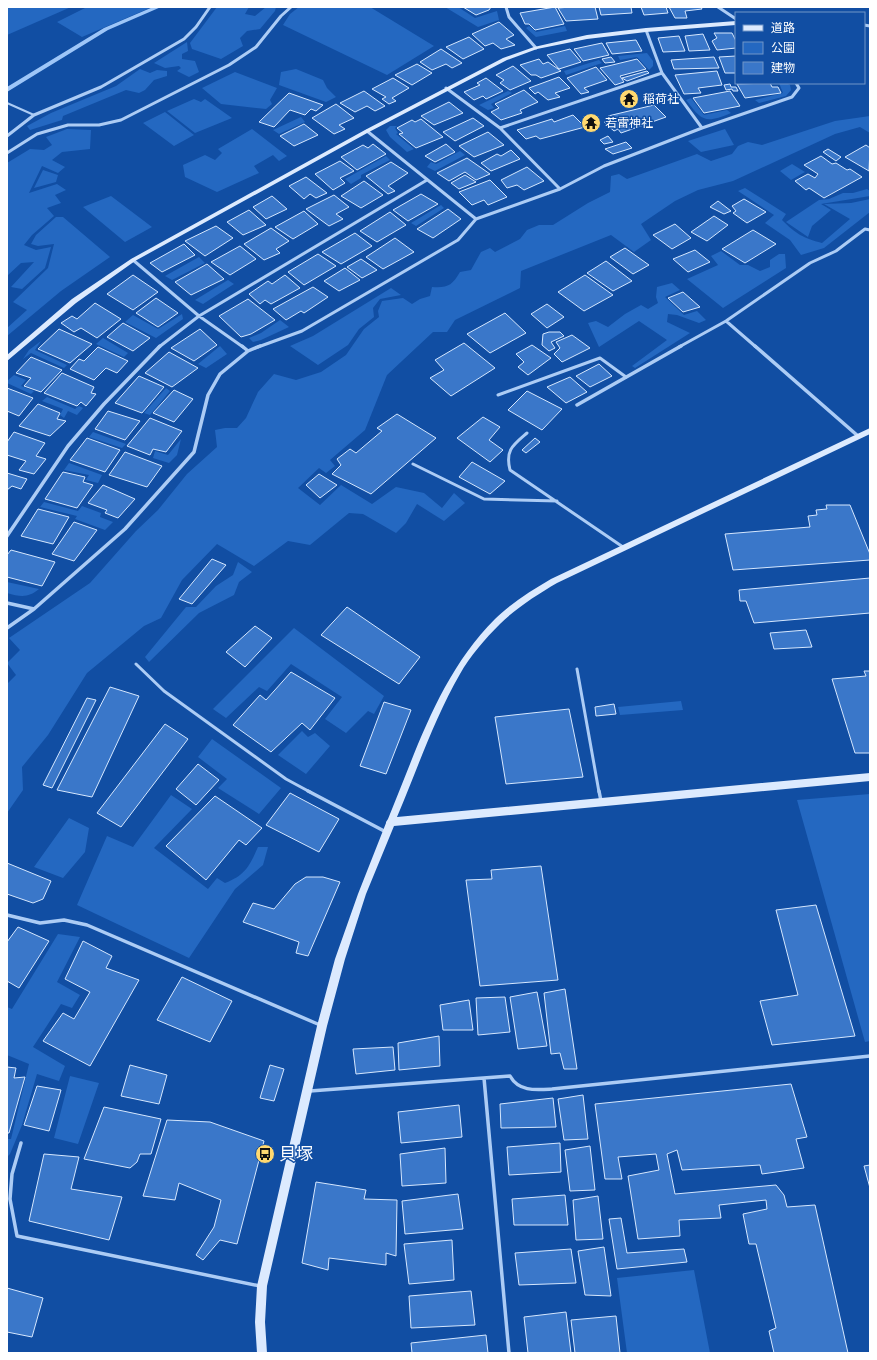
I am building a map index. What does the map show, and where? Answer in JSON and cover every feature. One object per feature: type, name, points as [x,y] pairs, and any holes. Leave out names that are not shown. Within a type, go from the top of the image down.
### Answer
[{"type":"street","points":[[7,136],[34,115],[101,87],[184,39],[196,27],[210,7]]},
{"type":"street","points":[[7,153],[38,134],[68,125],[99,125],[121,120],[215,72],[256,46],[281,16],[291,7]]},
{"type":"street","points":[[506,7],[509,17],[536,48]]},
{"type":"street","points":[[718,7],[735,18]]},
{"type":"street","points":[[7,359],[74,302],[133,260],[446,88],[505,59],[536,48],[587,37],[646,30],[735,23]]},
{"type":"street","points":[[646,30],[662,73],[702,128]]},
{"type":"street","points":[[500,128],[662,73]]},
{"type":"street","points":[[7,628],[34,609],[125,529],[194,452],[208,395],[220,374],[248,351],[302,331],[458,240],[476,219],[560,188],[604,166],[702,128],[792,97],[799,88],[797,84]]},
{"type":"street","points":[[446,88],[500,128],[560,188]]},
{"type":"street","points":[[367,131],[476,219]]},
{"type":"street","points":[[7,536],[68,446],[104,404],[161,345],[199,316],[427,180]]},
{"type":"street","points":[[577,405],[726,321],[810,263],[836,251],[865,229],[870,230]]},
{"type":"street","points":[[133,260],[199,316],[248,351]]},
{"type":"street","points":[[726,321],[858,436]]},
{"type":"street","points":[[262,1353],[260,1322],[262,1286],[306,1092],[342,952],[362,894],[390,822],[436,712],[456,672],[469,654],[498,621],[534,593],[554,581],[870,431]]},
{"type":"street","points":[[7,602],[34,609]]},
{"type":"street","points":[[390,822],[870,777]]},
{"type":"lane","points":[[7,103],[34,115]]},
{"type":"lane","points":[[498,395],[600,358],[626,378]]},
{"type":"lane","points":[[527,433],[509,450],[506,460],[510,470],[623,547]]},
{"type":"lane","points":[[413,464],[484,499],[557,501]]},
{"type":"lane","points":[[136,664],[164,691],[286,779],[387,832]]},
{"type":"lane","points":[[577,669],[602,802]]},
{"type":"lane","points":[[7,915],[40,923],[64,920],[87,925],[322,1026]]},
{"type":"lane","points":[[306,1092],[510,1076],[516,1085],[527,1089],[546,1089],[588,1086],[870,1056]]},
{"type":"lane","points":[[484,1078],[509,1353]]},
{"type":"lane","points":[[21,1143],[12,1174],[10,1199],[17,1236],[262,1286]]},
{"type":"green space","points":[[7,7],[71,7],[7,35]]},
{"type":"green space","points":[[87,7],[152,7],[82,37],[57,22]]},
{"type":"green space","points":[[217,7],[249,7],[245,14],[255,16],[266,7],[276,7],[275,11],[260,29],[247,31],[240,38],[243,46],[221,59],[192,49],[190,43]]},
{"type":"green space","points":[[299,7],[370,7],[434,46],[387,75],[283,25],[290,14]]},
{"type":"green space","points":[[445,7],[458,7],[475,18],[497,11],[499,20],[478,27]]},
{"type":"green space","points":[[529,26],[536,32],[565,26],[567,31],[536,37],[526,28]]},
{"type":"green space","points":[[187,42],[188,51],[182,54],[182,59],[195,61],[199,72],[189,77],[177,71],[181,68],[179,66],[165,68],[154,63]]},
{"type":"green space","points":[[647,53],[653,61],[653,66],[649,70],[637,57],[620,60],[618,56]]},
{"type":"green space","points":[[599,60],[602,63],[566,75],[564,71]]},
{"type":"green space","points":[[140,69],[150,73],[157,70],[167,71],[167,76],[154,80],[145,90],[139,93],[126,90],[63,116],[62,120],[30,130],[27,126],[51,113],[116,86]]},
{"type":"green space","points":[[296,69],[323,80],[327,88],[336,97],[326,102],[279,85],[281,72]]},
{"type":"green space","points":[[235,72],[277,88],[270,100],[272,104],[266,109],[221,104],[202,88]]},
{"type":"green space","points":[[779,84],[790,85],[791,90],[786,96],[759,103],[755,100],[783,93]]},
{"type":"green space","points":[[508,91],[512,93],[491,104],[494,108],[488,110],[479,105]]},
{"type":"green space","points":[[691,98],[704,115],[727,110],[731,113],[715,119],[705,118],[700,116],[686,100]]},
{"type":"green space","points":[[194,99],[201,102],[205,99],[232,118],[195,133],[167,111]]},
{"type":"green space","points":[[165,112],[194,135],[174,146],[143,123]]},
{"type":"green space","points":[[870,116],[870,133],[860,127],[835,134],[733,181],[698,190],[675,201],[641,224],[651,240],[634,252],[611,235],[521,271],[520,288],[455,320],[447,332],[433,332],[387,375],[365,430],[330,460],[335,466],[326,473],[319,468],[298,488],[320,505],[341,485],[372,504],[396,487],[424,493],[442,508],[454,493],[465,503],[444,521],[417,504],[406,523],[396,533],[363,514],[349,513],[310,545],[288,541],[254,566],[217,544],[182,580],[161,618],[144,626],[87,673],[48,735],[22,767],[23,790],[7,813],[7,684],[16,675],[7,663],[20,650],[9,638],[90,583],[136,531],[158,510],[187,474],[217,447],[215,430],[237,428],[246,418],[258,392],[274,374],[296,380],[321,372],[346,355],[364,329],[379,317],[378,311],[382,301],[403,298],[412,304],[420,299],[430,296],[432,287],[449,285],[460,272],[471,270],[481,252],[490,248],[495,252],[520,239],[527,230],[539,225],[553,225],[588,203],[610,192],[611,176],[619,174],[627,179],[697,154],[711,161],[732,154],[738,146],[748,142],[762,145],[835,121]]},
{"type":"green space","points":[[301,117],[305,122],[279,134],[273,130]]},
{"type":"green space","points":[[390,126],[397,126],[395,128],[398,133],[396,134],[414,149],[407,152],[390,137],[386,130]]},
{"type":"green space","points":[[67,129],[91,130],[90,149],[62,152],[52,160],[65,167],[58,173],[42,166],[29,193],[57,184],[66,190],[55,195],[61,203],[47,208],[54,216],[32,235],[24,245],[36,250],[51,247],[45,268],[22,289],[11,287],[34,262],[21,263],[7,276],[7,163],[30,149],[44,150],[52,145],[46,137]]},
{"type":"green space","points":[[252,129],[287,156],[279,161],[273,155],[254,166],[259,173],[217,192],[185,177],[183,165],[205,155],[215,160],[222,153],[218,149]]},
{"type":"green space","points":[[725,129],[734,145],[701,152],[688,141]]},
{"type":"green space","points":[[460,151],[465,155],[435,171],[427,167],[431,162],[436,164]]},
{"type":"green space","points":[[386,156],[390,160],[361,175],[361,178],[351,184],[345,179]]},
{"type":"green space","points":[[792,164],[805,172],[791,180],[780,171]]},
{"type":"green space","points":[[43,170],[58,175],[56,182],[34,188]]},
{"type":"green space","points":[[745,188],[786,214],[782,220],[791,229],[805,237],[822,243],[850,219],[824,204],[851,203],[870,199],[870,212],[824,248],[801,255],[790,240],[765,223],[774,215],[738,191]]},
{"type":"green space","points":[[867,189],[870,191],[870,196],[821,204],[831,210],[812,226],[808,237],[786,222],[819,200],[829,199],[843,193],[853,193]]},
{"type":"green space","points":[[111,196],[152,227],[125,242],[83,207]]},
{"type":"green space","points":[[441,205],[444,208],[416,226],[411,223]]},
{"type":"green space","points":[[56,217],[63,217],[110,257],[61,291],[7,336],[7,328],[27,310],[13,302],[48,268],[54,244],[38,246],[31,244],[36,235]]},
{"type":"green space","points":[[721,251],[740,265],[748,265],[760,271],[770,267],[770,260],[779,254],[785,254],[786,268],[723,308],[687,279],[718,265],[711,256]]},
{"type":"green space","points":[[199,257],[205,263],[172,280],[165,276]]},
{"type":"green space","points":[[228,280],[234,284],[203,304],[195,300]]},
{"type":"green space","points":[[672,283],[680,290],[665,297],[684,315],[697,311],[706,320],[699,323],[677,315],[668,314],[667,322],[690,333],[635,368],[632,366],[667,340],[639,321],[599,347],[588,323],[596,321],[608,327],[625,314],[641,305],[648,309],[658,303],[656,297],[657,287]]},
{"type":"green space","points":[[391,288],[401,295],[380,299],[373,308],[374,317],[359,329],[348,345],[318,365],[290,346],[313,336]]},
{"type":"green space","points":[[182,314],[183,319],[156,338],[125,322],[133,315],[158,329]]},
{"type":"green space","points":[[280,320],[289,327],[261,340],[253,342],[249,338],[261,333]]},
{"type":"green space","points":[[103,338],[128,353],[124,357],[96,344]]},
{"type":"green space","points":[[41,341],[35,350],[67,365],[64,368],[31,353],[23,359],[29,350]]},
{"type":"green space","points":[[220,346],[227,354],[206,368],[198,364]]},
{"type":"green space","points":[[14,375],[26,380],[21,386],[34,391],[31,394],[7,383],[7,381]]},
{"type":"green space","points":[[166,388],[170,391],[150,415],[144,413]]},
{"type":"green space","points":[[47,397],[75,409],[79,406],[83,408],[77,415],[68,411],[64,418],[60,415],[63,409],[42,401]]},
{"type":"green space","points":[[93,432],[126,444],[122,448],[89,437]]},
{"type":"green space","points":[[181,439],[177,455],[169,463],[153,458],[155,451],[168,455]]},
{"type":"green space","points":[[69,463],[102,475],[98,483],[86,480],[89,475],[64,470]]},
{"type":"green space","points":[[44,502],[78,511],[82,506],[101,513],[100,517],[113,522],[105,530],[75,519],[77,516],[40,507]]},
{"type":"green space","points":[[238,562],[252,572],[239,582],[234,595],[199,613],[149,662],[145,657],[186,607],[196,607],[216,586],[233,575]]},
{"type":"green space","points":[[7,582],[39,589],[28,595],[16,595],[7,593]]},
{"type":"green space","points":[[294,628],[384,696],[374,714],[368,711],[346,733],[325,719],[342,697],[291,664],[267,691],[259,687],[226,718],[213,709]]},
{"type":"green space","points":[[681,701],[683,710],[620,715],[618,707]]},
{"type":"green space","points":[[302,731],[308,737],[315,733],[330,746],[306,774],[278,755]]},
{"type":"green space","points":[[212,739],[281,788],[259,814],[218,788],[227,779],[198,757]]},
{"type":"green space","points":[[870,794],[870,1041],[865,1042],[797,800]]},
{"type":"green space","points":[[171,795],[192,809],[154,848],[208,889],[217,878],[225,883],[237,877],[246,870],[258,847],[268,847],[263,865],[235,889],[189,958],[77,905],[107,836],[133,847]]},
{"type":"green space","points":[[69,818],[89,828],[85,852],[63,878],[34,867]]},
{"type":"green space","points":[[58,934],[80,937],[57,982],[80,995],[72,1008],[61,1004],[33,1047],[65,1066],[59,1081],[37,1074],[22,1125],[10,1154],[7,1157],[7,1139],[11,1139],[29,1064],[7,1055],[7,1007],[12,1009]]},
{"type":"green space","points":[[70,1076],[99,1083],[78,1144],[54,1138]]},
{"type":"green space","points":[[694,1270],[710,1353],[627,1353],[617,1278]]},
{"type":"building","points":[[463,7],[491,7],[489,10],[476,15]]},
{"type":"building","points":[[555,7],[564,24],[535,30],[529,24],[525,24],[520,13]]},
{"type":"building","points":[[595,7],[598,19],[566,21],[558,8]]},
{"type":"building","points":[[599,7],[631,7],[632,13],[601,15]]},
{"type":"building","points":[[641,7],[666,7],[668,13],[644,15]]},
{"type":"building","points":[[669,7],[701,7],[702,9],[685,11],[687,18],[675,18]]},
{"type":"building","points":[[499,22],[514,35],[506,39],[515,45],[501,49],[493,43],[485,46],[472,34]]},
{"type":"building","points":[[714,33],[732,33],[735,39],[735,48],[717,50],[712,41],[717,38]]},
{"type":"building","points":[[703,34],[710,50],[689,51],[685,36]]},
{"type":"building","points":[[679,36],[685,51],[663,52],[658,38]]},
{"type":"building","points":[[469,37],[484,49],[463,59],[446,47]]},
{"type":"building","points":[[636,40],[642,51],[612,54],[606,43]]},
{"type":"building","points":[[602,43],[609,55],[583,61],[574,49]]},
{"type":"building","points":[[441,49],[462,63],[452,68],[446,64],[432,70],[420,62]]},
{"type":"building","points":[[570,49],[581,62],[559,69],[547,55]]},
{"type":"building","points":[[735,56],[735,73],[725,73],[719,57]]},
{"type":"building","points":[[611,57],[615,62],[605,63],[602,59]]},
{"type":"building","points":[[714,57],[719,68],[674,69],[671,60]]},
{"type":"building","points":[[539,59],[543,64],[548,62],[561,71],[541,78],[536,75],[531,75],[520,65]]},
{"type":"building","points":[[637,59],[646,69],[620,76],[624,82],[615,85],[600,68]]},
{"type":"building","points":[[417,64],[432,73],[412,85],[395,75]]},
{"type":"building","points":[[513,66],[531,81],[510,90],[500,83],[504,80],[496,75]]},
{"type":"building","points":[[596,67],[607,80],[584,88],[589,92],[581,94],[567,78]]},
{"type":"building","points":[[647,71],[649,73],[627,81],[622,78]]},
{"type":"building","points":[[717,71],[722,85],[698,88],[701,93],[684,94],[675,75]]},
{"type":"building","points":[[559,77],[570,88],[555,93],[560,97],[548,100],[538,92],[535,94],[529,88]]},
{"type":"building","points":[[393,78],[409,88],[392,98],[396,101],[389,104],[382,99],[386,97],[372,89]]},
{"type":"building","points":[[486,78],[503,91],[486,99],[483,96],[474,100],[464,92],[480,85],[477,83]]},
{"type":"building","points":[[730,84],[731,87],[736,87],[738,91],[733,91],[732,89],[726,90],[724,85]]},
{"type":"building","points":[[737,84],[770,84],[772,87],[778,87],[781,93],[745,98]]},
{"type":"building","points":[[524,90],[538,102],[520,110],[522,113],[501,120],[491,112],[499,108],[495,104]]},
{"type":"building","points":[[364,91],[385,106],[375,111],[367,106],[355,112],[340,103]]},
{"type":"building","points":[[730,91],[740,106],[704,113],[693,98]]},
{"type":"building","points":[[289,93],[323,105],[316,111],[311,109],[305,115],[290,110],[274,127],[259,122]]},
{"type":"building","points":[[449,102],[463,113],[434,125],[421,116]]},
{"type":"building","points":[[336,104],[354,118],[339,125],[345,129],[334,134],[312,118]]},
{"type":"building","points":[[654,105],[666,117],[621,133],[618,129],[614,131],[604,122],[610,120],[608,116]]},
{"type":"building","points":[[573,115],[585,127],[540,139],[536,136],[526,139],[517,130],[552,119],[554,122]]},
{"type":"building","points":[[473,118],[484,126],[455,141],[443,132]]},
{"type":"building","points":[[421,119],[443,137],[416,148],[399,134],[403,133],[397,128],[412,120],[415,122]]},
{"type":"building","points":[[304,124],[318,135],[294,146],[280,136]]},
{"type":"building","points":[[488,132],[504,145],[474,157],[459,146]]},
{"type":"building","points":[[608,136],[613,142],[604,144],[600,140]]},
{"type":"building","points":[[626,142],[632,148],[613,154],[605,149]]},
{"type":"building","points":[[373,144],[386,154],[357,170],[341,157],[363,145],[368,148]]},
{"type":"building","points":[[446,144],[455,152],[435,162],[425,156]]},
{"type":"building","points":[[866,145],[870,148],[869,171],[845,157]]},
{"type":"building","points":[[828,149],[841,157],[836,161],[823,152]]},
{"type":"building","points":[[511,150],[520,159],[491,171],[481,163],[497,154],[501,156]]},
{"type":"building","points":[[821,156],[832,164],[836,163],[847,170],[850,169],[862,177],[824,198],[809,188],[806,190],[795,181],[808,174],[815,178],[818,174],[804,165]]},
{"type":"building","points":[[467,158],[490,174],[476,180],[465,172],[449,181],[437,173]]},
{"type":"building","points":[[340,161],[354,171],[340,178],[345,183],[333,190],[315,174]]},
{"type":"building","points":[[391,162],[408,173],[388,186],[395,191],[388,194],[366,176]]},
{"type":"building","points":[[527,167],[544,181],[524,190],[517,185],[507,188],[501,180]]},
{"type":"building","points":[[465,175],[476,182],[459,189],[451,183]]},
{"type":"building","points":[[306,177],[327,193],[316,198],[310,194],[304,199],[289,186]]},
{"type":"building","points":[[490,180],[507,197],[488,205],[484,200],[472,205],[459,192]]},
{"type":"building","points":[[364,181],[383,195],[361,208],[341,196]]},
{"type":"building","points":[[421,194],[438,204],[408,221],[393,210]]},
{"type":"building","points":[[334,195],[349,207],[336,214],[343,219],[329,226],[306,209]]},
{"type":"building","points":[[272,196],[287,209],[266,219],[253,207]]},
{"type":"building","points":[[744,199],[766,212],[747,223],[733,213],[736,211],[732,206]]},
{"type":"building","points":[[718,201],[731,211],[724,214],[710,207]]},
{"type":"building","points":[[448,209],[461,219],[433,238],[417,229]]},
{"type":"building","points":[[249,210],[266,225],[243,235],[227,222]]},
{"type":"building","points":[[304,211],[318,224],[293,239],[275,227]]},
{"type":"building","points":[[390,212],[406,225],[377,242],[360,231]]},
{"type":"building","points":[[714,216],[728,225],[707,241],[691,232]]},
{"type":"building","points":[[675,224],[691,238],[672,249],[653,235]]},
{"type":"building","points":[[216,226],[233,238],[205,256],[185,241]]},
{"type":"building","points":[[271,228],[289,241],[276,249],[280,253],[264,260],[244,244]]},
{"type":"building","points":[[753,230],[776,244],[745,263],[722,249]]},
{"type":"building","points":[[355,233],[372,246],[341,264],[322,252]]},
{"type":"building","points":[[395,238],[414,252],[383,269],[366,257]]},
{"type":"building","points":[[184,244],[195,255],[162,272],[150,263]]},
{"type":"building","points":[[240,246],[256,259],[230,275],[211,262]]},
{"type":"building","points":[[625,248],[649,265],[633,274],[610,257]]},
{"type":"building","points":[[695,250],[710,262],[688,272],[673,259]]},
{"type":"building","points":[[318,254],[336,266],[304,285],[288,272]]},
{"type":"building","points":[[361,259],[377,270],[362,278],[347,267]]},
{"type":"building","points":[[606,261],[632,281],[613,291],[587,273]]},
{"type":"building","points":[[207,264],[224,279],[191,295],[175,282]]},
{"type":"building","points":[[345,268],[360,280],[339,291],[324,281]]},
{"type":"building","points":[[133,275],[158,292],[133,310],[107,294]]},
{"type":"building","points":[[285,275],[300,288],[271,304],[265,300],[260,304],[249,294],[268,281],[272,284]]},
{"type":"building","points":[[585,275],[613,295],[584,311],[558,292]]},
{"type":"building","points":[[313,287],[328,297],[304,313],[301,311],[286,320],[273,309]]},
{"type":"building","points":[[683,292],[700,307],[683,312],[668,298]]},
{"type":"building","points":[[156,298],[178,313],[158,327],[136,313]]},
{"type":"building","points":[[248,299],[275,320],[251,334],[241,337],[219,316]]},
{"type":"building","points":[[95,303],[121,319],[97,338],[81,328],[74,332],[61,323],[72,316],[77,319]]},
{"type":"building","points":[[547,304],[564,317],[547,328],[531,314]]},
{"type":"building","points":[[505,313],[526,333],[490,353],[467,334]]},
{"type":"building","points":[[123,323],[150,338],[133,351],[107,337]]},
{"type":"building","points":[[59,329],[92,344],[70,363],[38,349]]},
{"type":"building","points":[[200,329],[217,345],[194,361],[171,348]]},
{"type":"building","points":[[549,332],[560,332],[564,336],[551,342],[555,348],[549,351],[542,345],[543,334]]},
{"type":"building","points":[[572,335],[590,348],[562,362],[554,354],[560,348],[556,342]]},
{"type":"building","points":[[464,343],[495,368],[451,396],[430,378],[444,370],[435,360]]},
{"type":"building","points":[[532,345],[551,358],[528,375],[518,367],[524,362],[516,354]]},
{"type":"building","points":[[98,347],[128,361],[117,373],[106,368],[94,380],[70,369],[79,359],[84,361]]},
{"type":"building","points":[[169,352],[198,368],[172,387],[145,373]]},
{"type":"building","points":[[31,357],[62,370],[41,392],[24,386],[31,378],[16,373]]},
{"type":"building","points":[[599,364],[612,376],[590,387],[576,376]]},
{"type":"building","points":[[62,373],[94,387],[91,393],[96,394],[86,406],[81,402],[77,406],[44,393]]},
{"type":"building","points":[[139,376],[164,387],[142,413],[115,403]]},
{"type":"building","points":[[570,377],[587,392],[566,403],[547,387]]},
{"type":"building","points":[[7,388],[33,398],[19,416],[7,411]]},
{"type":"building","points":[[174,390],[193,399],[174,422],[153,413]]},
{"type":"building","points":[[527,391],[562,409],[542,430],[508,410]]},
{"type":"building","points":[[38,404],[60,413],[57,419],[66,421],[50,436],[19,426]]},
{"type":"building","points":[[108,411],[140,421],[125,440],[95,429]]},
{"type":"building","points":[[397,414],[436,438],[371,494],[332,474],[341,465],[337,459],[350,449],[356,453],[382,431],[377,428]]},
{"type":"building","points":[[483,417],[500,427],[489,440],[503,450],[490,462],[457,438]]},
{"type":"building","points":[[150,418],[182,431],[166,452],[153,449],[150,455],[127,446]]},
{"type":"building","points":[[14,432],[45,443],[36,456],[46,459],[34,474],[19,470],[26,461],[7,455],[7,442]]},
{"type":"building","points":[[87,438],[120,450],[105,472],[70,460]]},
{"type":"building","points":[[535,438],[540,442],[526,453],[522,450]]},
{"type":"building","points":[[125,452],[162,466],[147,487],[109,475]]},
{"type":"building","points":[[472,462],[505,481],[490,494],[459,477]]},
{"type":"building","points":[[63,472],[85,477],[83,482],[93,485],[77,508],[45,499]]},
{"type":"building","points":[[7,473],[27,479],[21,489],[12,486],[7,490]]},
{"type":"building","points":[[319,474],[337,485],[320,498],[306,485]]},
{"type":"building","points":[[103,485],[135,499],[118,518],[105,513],[107,510],[88,503]]},
{"type":"building","points":[[826,505],[850,505],[870,554],[870,560],[733,570],[725,534],[810,527],[808,516],[817,515],[816,510],[827,509]]},
{"type":"building","points":[[38,509],[69,517],[53,544],[21,536]]},
{"type":"building","points":[[74,522],[97,530],[74,561],[52,554]]},
{"type":"building","points":[[11,550],[55,562],[42,586],[7,577],[7,555]]},
{"type":"building","points":[[212,559],[226,565],[192,604],[179,599]]},
{"type":"building","points":[[870,578],[870,613],[754,623],[746,601],[740,601],[739,590]]},
{"type":"building","points":[[347,607],[420,657],[399,684],[321,635]]},
{"type":"building","points":[[255,626],[272,638],[245,667],[226,652]]},
{"type":"building","points":[[806,630],[812,647],[774,649],[770,633]]},
{"type":"building","points":[[864,671],[870,671],[870,753],[855,753],[832,679],[866,676]]},
{"type":"building","points":[[291,672],[335,698],[310,730],[302,723],[271,752],[233,725],[260,695],[266,700]]},
{"type":"building","points":[[110,687],[139,696],[92,797],[57,790]]},
{"type":"building","points":[[87,698],[96,700],[52,788],[43,785]]},
{"type":"building","points":[[384,702],[411,710],[386,774],[360,766]]},
{"type":"building","points":[[614,704],[616,714],[596,716],[595,707]]},
{"type":"building","points":[[569,709],[583,777],[506,784],[495,717]]},
{"type":"building","points":[[165,724],[188,739],[121,827],[97,813]]},
{"type":"building","points":[[198,764],[219,780],[196,805],[176,789]]},
{"type":"building","points":[[290,793],[339,819],[319,852],[266,825]]},
{"type":"building","points":[[215,796],[262,828],[246,845],[239,840],[206,880],[166,846]]},
{"type":"building","points":[[7,863],[51,881],[43,899],[33,903],[7,894]]},
{"type":"building","points":[[541,866],[558,980],[480,986],[466,880],[492,879],[491,870]]},
{"type":"building","points":[[306,877],[323,877],[340,882],[308,956],[296,953],[299,942],[243,922],[253,903],[274,909],[295,884]]},
{"type":"building","points":[[816,905],[855,1036],[772,1045],[760,1001],[798,995],[776,910]]},
{"type":"building","points":[[18,927],[49,941],[19,988],[7,981],[7,942]]},
{"type":"building","points":[[83,941],[112,956],[106,968],[139,980],[90,1066],[43,1041],[63,1013],[74,1019],[90,992],[65,979]]},
{"type":"building","points":[[182,977],[232,1001],[210,1042],[157,1020]]},
{"type":"building","points":[[565,989],[577,1069],[564,1069],[560,1053],[551,1054],[544,993]]},
{"type":"building","points":[[537,992],[547,1046],[518,1049],[510,997]]},
{"type":"building","points":[[505,997],[510,1032],[478,1035],[476,998]]},
{"type":"building","points":[[469,1000],[473,1030],[443,1030],[440,1005]]},
{"type":"building","points":[[439,1036],[440,1066],[399,1070],[398,1043]]},
{"type":"building","points":[[393,1047],[395,1070],[356,1074],[353,1049]]},
{"type":"building","points":[[130,1065],[167,1075],[159,1104],[121,1096]]},
{"type":"building","points":[[270,1065],[284,1069],[274,1101],[260,1098]]},
{"type":"building","points":[[7,1067],[16,1068],[14,1078],[25,1077],[9,1133],[7,1133]]},
{"type":"building","points":[[791,1084],[807,1137],[796,1139],[804,1168],[762,1174],[760,1165],[682,1170],[677,1150],[667,1154],[675,1194],[776,1185],[784,1195],[787,1207],[815,1205],[848,1353],[774,1353],[769,1331],[776,1328],[756,1244],[749,1244],[743,1214],[767,1209],[766,1200],[719,1205],[721,1218],[679,1220],[680,1236],[638,1239],[628,1176],[659,1170],[656,1154],[618,1157],[622,1179],[605,1179],[595,1104]]},
{"type":"building","points":[[37,1086],[61,1090],[49,1131],[24,1125]]},
{"type":"building","points":[[583,1095],[588,1139],[564,1140],[558,1099]]},
{"type":"building","points":[[553,1098],[556,1127],[501,1128],[500,1104]]},
{"type":"building","points":[[459,1105],[462,1137],[401,1143],[398,1112]]},
{"type":"building","points":[[104,1107],[161,1119],[151,1154],[140,1154],[137,1162],[130,1168],[84,1159]]},
{"type":"building","points":[[167,1120],[210,1122],[264,1141],[237,1244],[220,1240],[203,1260],[196,1255],[214,1227],[221,1200],[179,1183],[175,1200],[143,1196]]},
{"type":"building","points":[[560,1143],[561,1172],[509,1175],[507,1147]]},
{"type":"building","points":[[590,1146],[595,1190],[570,1191],[565,1150]]},
{"type":"building","points":[[445,1148],[446,1183],[402,1186],[400,1154]]},
{"type":"building","points":[[44,1154],[79,1157],[71,1189],[122,1197],[109,1240],[29,1221]]},
{"type":"building","points":[[870,1165],[870,1188],[864,1166]]},
{"type":"building","points":[[316,1182],[366,1190],[364,1199],[397,1200],[396,1256],[386,1253],[386,1265],[329,1258],[328,1270],[302,1263]]},
{"type":"building","points":[[458,1194],[463,1229],[405,1234],[402,1201]]},
{"type":"building","points":[[565,1195],[568,1225],[514,1225],[512,1199]]},
{"type":"building","points":[[598,1196],[603,1239],[576,1240],[573,1200]]},
{"type":"building","points":[[621,1218],[627,1253],[684,1249],[687,1262],[617,1269],[609,1219]]},
{"type":"building","points":[[452,1240],[454,1280],[409,1284],[404,1244]]},
{"type":"building","points":[[604,1247],[611,1296],[585,1295],[578,1251]]},
{"type":"building","points":[[571,1249],[576,1283],[519,1285],[515,1253]]},
{"type":"building","points":[[7,1288],[43,1298],[32,1337],[7,1332]]},
{"type":"building","points":[[471,1291],[475,1325],[411,1328],[409,1296]]},
{"type":"building","points":[[566,1312],[571,1353],[528,1353],[524,1317]]},
{"type":"building","points":[[616,1316],[620,1353],[575,1353],[571,1320]]},
{"type":"building","points":[[486,1335],[488,1353],[412,1353],[411,1343]]},
{"type":"waterway","points":[[7,90],[106,29],[158,7]]},
{"type":"place","name":"稲荷社","points":[[629,99]]},
{"type":"place","name":"若雷神社","points":[[591,123]]},
{"type":"place","name":"貝塚","points":[[265,1154]]}]
